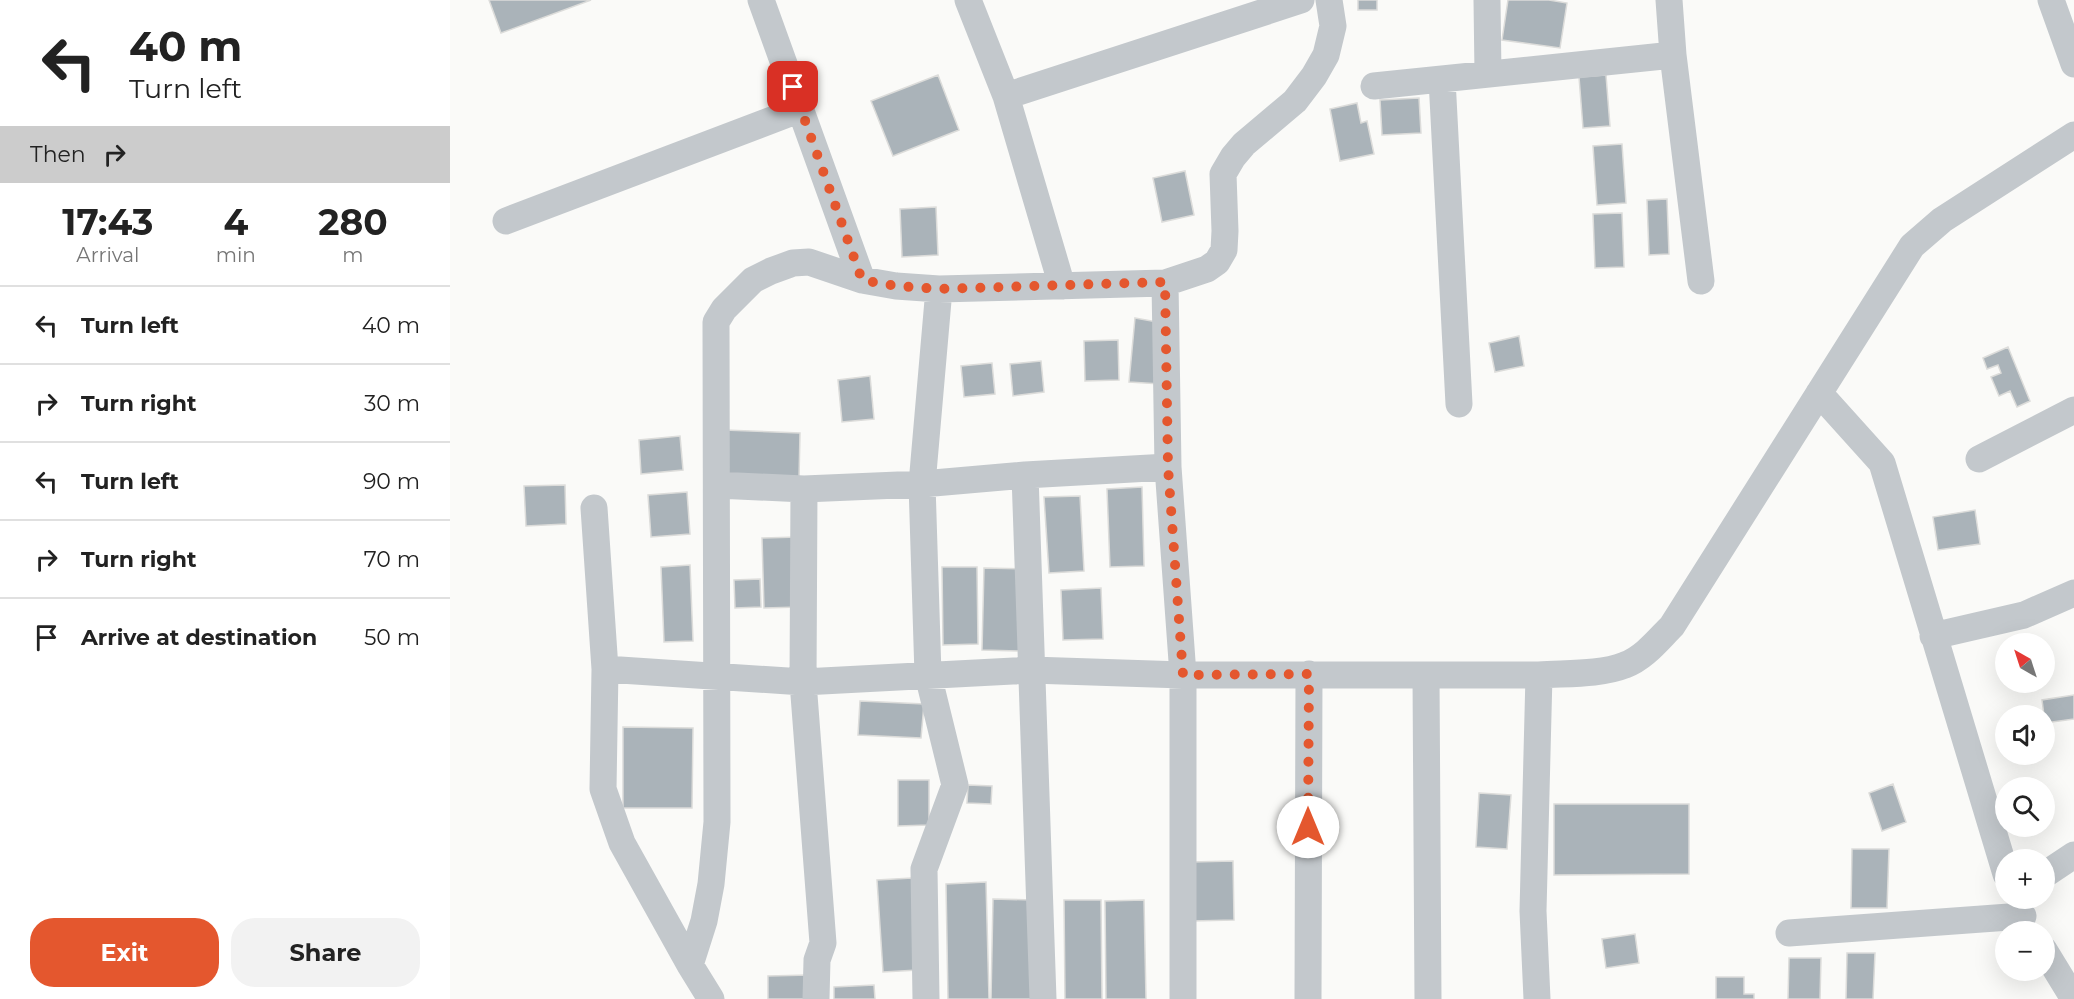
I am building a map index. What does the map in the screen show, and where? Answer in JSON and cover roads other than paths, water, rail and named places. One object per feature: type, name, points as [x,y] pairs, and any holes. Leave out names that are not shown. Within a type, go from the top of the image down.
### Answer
[{"type":"street","points":[[761,0],[862,280]]},
{"type":"street","points":[[968,0],[1006,96],[1062,286]]},
{"type":"street","points":[[1006,96],[1301,0]]},
{"type":"street","points":[[690,965],[706,912],[717,822],[716,322],[724,309],[753,280],[793,263],[809,262],[862,280],[896,286],[939,289],[1165,282],[1207,269],[1217,262],[1224,250],[1223,174],[1244,144],[1295,101],[1314,76],[1326,55],[1333,26],[1329,0]]},
{"type":"street","points":[[1487,0],[1488,74]]},
{"type":"street","points":[[1669,0],[1673,56],[1701,281]]},
{"type":"street","points":[[2051,0],[2074,64]]},
{"type":"street","points":[[1374,86],[1673,56]]},
{"type":"street","points":[[1442,79],[1459,404]]},
{"type":"street","points":[[506,221],[801,109]]},
{"type":"street","points":[[605,669],[803,682],[1031,670],[1183,675],[1539,675],[1593,671],[1625,665],[1647,651],[1672,626],[1912,246],[1942,220],[2074,135]]},
{"type":"street","points":[[1165,282],[1168,467],[1183,675],[1183,999]]},
{"type":"street","points":[[926,999],[924,869],[955,785],[928,675],[922,484],[939,289]]},
{"type":"street","points":[[1819,393],[1882,463],[1998,849]]},
{"type":"street","points":[[1979,459],[2074,410]]},
{"type":"street","points":[[717,485],[804,489],[922,484],[1025,475],[1168,467]]},
{"type":"street","points":[[1025,475],[1042,999]]},
{"type":"street","points":[[804,489],[803,682],[823,943],[818,960],[816,999]]},
{"type":"street","points":[[594,508],[605,669],[603,789],[622,843],[711,999]]},
{"type":"street","points":[[1934,636],[2024,615],[2074,593]]},
{"type":"street","points":[[1308,999],[1309,674]]},
{"type":"street","points":[[1537,999],[1533,911],[1539,675]]},
{"type":"street","points":[[1426,676],[1428,999]]},
{"type":"street","points":[[2055,868],[2074,855]]},
{"type":"street","points":[[1789,933],[2023,915]]},
{"type":"street","points":[[2055,968],[2074,999]]}]
